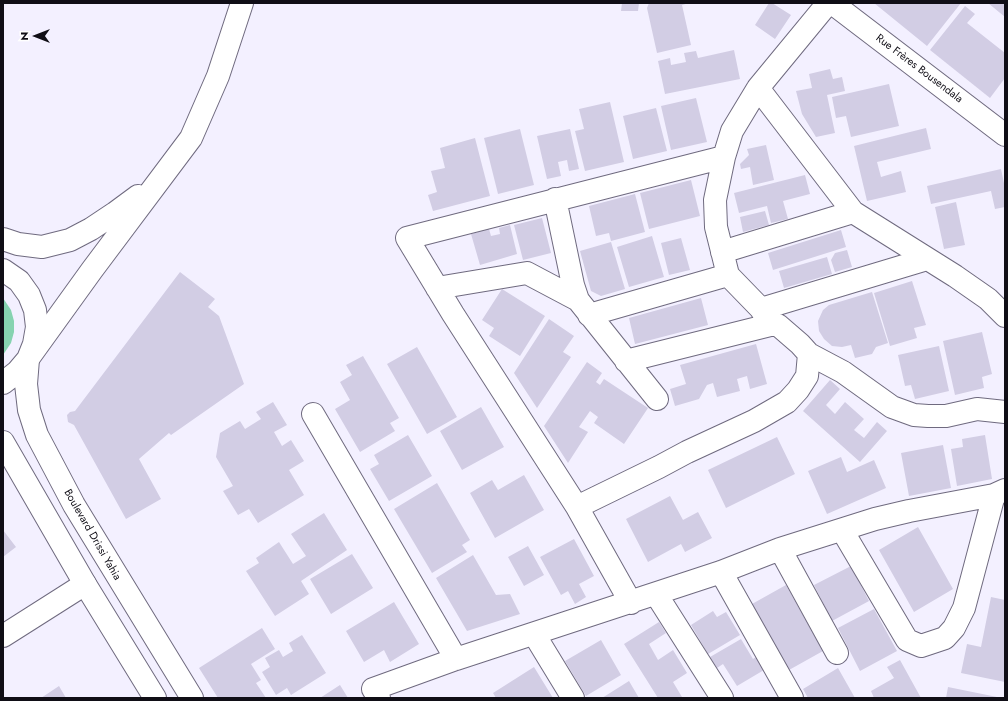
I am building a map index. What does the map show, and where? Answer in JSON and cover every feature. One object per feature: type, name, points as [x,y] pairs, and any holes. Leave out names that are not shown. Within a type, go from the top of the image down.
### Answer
[{"type":"street","points":[[3,383],[17,372],[28,359],[191,138],[218,76],[242,3]]},
{"type":"street","points":[[828,3],[758,88],[732,130],[718,180],[716,200],[716,226],[728,275],[766,317],[778,325],[809,354],[843,372],[892,407],[914,415],[928,416],[946,416],[977,408],[1005,412]]},
{"type":"street","name":"Rue Frères Bousendala","points":[[832,3],[1005,135]]},
{"type":"street","points":[[758,88],[853,212],[955,276],[988,299],[1005,316]]},
{"type":"street","points":[[631,602],[577,507],[437,288],[407,238],[724,157]]},
{"type":"street","points":[[3,239],[18,244],[42,248],[70,240],[91,229],[115,213],[158,181]]},
{"type":"street","points":[[555,199],[573,285],[583,308],[657,399]]},
{"type":"street","points":[[722,252],[853,212]]},
{"type":"street","points":[[626,361],[766,317],[927,259]]},
{"type":"street","points":[[3,270],[19,281],[29,295],[35,310],[37,327],[34,344],[28,359]]},
{"type":"street","points":[[437,288],[527,273],[583,308],[728,275]]},
{"type":"street","points":[[577,507],[778,408],[787,402],[798,390],[807,376],[809,354]]},
{"type":"street","name":"Boulevard Drissi Yahia","points":[[28,359],[26,384],[29,410],[37,435],[74,505],[192,698]]},
{"type":"street","points":[[313,414],[456,659]]},
{"type":"street","points":[[3,442],[85,584],[155,698]]},
{"type":"street","points":[[379,698],[373,688],[456,659],[721,572],[780,549],[875,519],[999,492],[964,608],[954,628],[945,638],[920,646],[907,640],[842,530]]},
{"type":"street","points":[[780,549],[837,653]]},
{"type":"street","points":[[721,572],[792,698]]},
{"type":"street","points":[[3,636],[85,584]]},
{"type":"street","points":[[656,594],[722,698]]},
{"type":"street","points":[[534,634],[573,698]]},
{"type":"green space","points":[[3,298],[11,310],[14,321],[14,332],[11,343],[3,355]]},
{"type":"building","points":[[622,3],[639,3],[638,11],[621,11]]},
{"type":"building","points":[[649,3],[689,3],[682,5],[691,45],[657,53],[647,8]]},
{"type":"building","points":[[769,3],[772,3],[791,15],[775,39],[755,25]]},
{"type":"building","points":[[874,3],[961,3],[927,46]]},
{"type":"building","points":[[988,3],[1005,3],[1005,17]]},
{"type":"building","points":[[965,6],[975,14],[967,23],[1005,53],[1005,78],[990,98],[930,50]]},
{"type":"building","points":[[734,50],[740,79],[665,94],[658,61],[670,58],[671,65],[686,62],[684,53],[696,51],[698,58]]},
{"type":"building","points":[[830,69],[833,79],[842,77],[845,91],[827,95],[835,133],[816,137],[802,114],[796,91],[812,88],[809,74]]},
{"type":"building","points":[[889,84],[899,126],[851,137],[846,116],[836,118],[832,97]]},
{"type":"building","points":[[696,98],[707,142],[671,150],[661,106]]},
{"type":"building","points":[[610,102],[624,162],[585,171],[575,131],[584,129],[579,109]]},
{"type":"building","points":[[656,108],[667,151],[633,159],[623,116]]},
{"type":"building","points":[[926,128],[931,149],[877,162],[881,177],[901,171],[906,192],[867,201],[854,146]]},
{"type":"building","points":[[520,129],[534,185],[498,194],[484,138]]},
{"type":"building","points":[[570,129],[579,169],[569,171],[567,160],[558,162],[561,176],[547,179],[537,136]]},
{"type":"building","points":[[475,138],[490,196],[433,211],[428,195],[437,192],[431,171],[445,168],[440,148]]},
{"type":"building","points":[[766,145],[774,180],[753,185],[750,167],[741,169],[740,164],[749,155],[747,149]]},
{"type":"building","points":[[1001,169],[1005,188],[1005,207],[995,209],[991,191],[931,204],[927,186]]},
{"type":"building","points":[[805,175],[810,194],[783,201],[788,219],[771,223],[767,206],[739,213],[734,193]]},
{"type":"building","points":[[691,180],[700,216],[649,229],[640,193]]},
{"type":"building","points":[[635,194],[645,232],[611,241],[609,233],[596,236],[589,206]]},
{"type":"building","points":[[956,202],[965,245],[944,249],[935,207]]},
{"type":"building","points":[[765,211],[769,225],[743,232],[740,217]]},
{"type":"building","points":[[542,218],[551,253],[523,260],[514,225]]},
{"type":"building","points":[[510,225],[517,254],[480,265],[471,234],[489,229],[491,236],[500,234],[499,228]]},
{"type":"building","points":[[841,230],[846,247],[773,270],[768,253]]},
{"type":"building","points":[[652,236],[664,277],[629,287],[617,247]]},
{"type":"building","points":[[681,238],[690,270],[669,275],[661,243]]},
{"type":"building","points":[[611,242],[625,289],[601,296],[591,291],[580,251]]},
{"type":"building","points":[[847,250],[852,267],[835,272],[831,260],[835,253]]},
{"type":"building","points":[[827,257],[832,274],[784,288],[779,271]]},
{"type":"building","points":[[180,272],[215,299],[208,307],[219,316],[244,384],[171,435],[169,433],[139,459],[161,499],[126,519],[74,425],[68,422],[67,415],[70,412],[75,411]]},
{"type":"building","points":[[912,281],[926,325],[914,328],[917,338],[890,346],[874,293]]},
{"type":"building","points":[[502,289],[545,316],[520,356],[489,336],[494,328],[482,320]]},
{"type":"building","points":[[872,292],[888,343],[876,347],[872,354],[855,358],[851,345],[842,347],[832,346],[824,339],[819,331],[818,321],[823,310],[829,305]]},
{"type":"building","points":[[701,298],[708,325],[635,344],[629,318]]},
{"type":"building","points":[[549,319],[574,336],[563,352],[571,357],[537,408],[514,373]]},
{"type":"building","points":[[982,332],[992,374],[982,377],[984,388],[955,395],[943,341]]},
{"type":"building","points":[[756,344],[767,384],[750,389],[747,376],[737,379],[740,391],[717,397],[713,383],[707,385],[699,399],[675,406],[670,389],[686,384],[680,365]]},
{"type":"building","points":[[939,346],[949,391],[915,399],[911,385],[905,386],[898,355]]},
{"type":"building","points":[[417,347],[457,417],[427,434],[387,364]]},
{"type":"building","points":[[363,356],[399,418],[390,423],[395,431],[360,452],[335,409],[350,400],[340,382],[352,375],[346,365]]},
{"type":"building","points":[[587,362],[602,373],[596,382],[600,385],[604,379],[648,408],[624,444],[594,423],[598,417],[590,411],[579,427],[588,432],[568,463],[544,426]]},
{"type":"building","points":[[830,380],[840,389],[826,405],[835,414],[845,402],[864,419],[854,430],[864,438],[877,422],[887,431],[860,462],[803,411]]},
{"type":"building","points":[[273,402],[287,425],[274,432],[282,446],[291,440],[304,461],[289,470],[304,495],[258,523],[249,509],[238,515],[223,491],[233,486],[216,457],[220,433],[240,421],[245,429],[261,419],[256,412]]},
{"type":"building","points":[[481,407],[504,447],[462,470],[440,431]]},
{"type":"building","points":[[408,435],[432,476],[389,501],[370,469],[379,464],[374,455]]},
{"type":"building","points":[[985,435],[992,479],[957,486],[951,449],[963,447],[962,439]]},
{"type":"building","points":[[777,437],[795,474],[726,508],[708,470]]},
{"type":"building","points":[[943,445],[951,488],[909,496],[901,453]]},
{"type":"building","points":[[841,457],[847,472],[874,460],[886,488],[827,514],[808,471]]},
{"type":"building","points":[[524,475],[544,510],[495,538],[470,493],[492,480],[498,490]]},
{"type":"building","points":[[437,483],[470,540],[462,545],[467,552],[432,573],[394,509]]},
{"type":"building","points":[[670,496],[683,520],[698,512],[712,538],[685,552],[681,544],[648,562],[626,519]]},
{"type":"building","points":[[324,513],[347,550],[301,581],[309,594],[275,616],[246,571],[259,563],[256,558],[279,542],[293,564],[306,556],[291,534]]},
{"type":"building","points":[[918,527],[953,589],[914,612],[879,550]]},
{"type":"building","points":[[3,530],[16,547],[3,557]]},
{"type":"building","points":[[574,539],[594,576],[579,584],[586,597],[575,604],[568,591],[561,595],[540,557]]},
{"type":"building","points":[[528,546],[544,575],[524,586],[508,557]]},
{"type":"building","points":[[352,554],[373,588],[331,614],[310,579]]},
{"type":"building","points":[[473,555],[496,595],[510,594],[520,614],[467,631],[436,578]]},
{"type":"building","points":[[851,566],[869,601],[832,621],[814,585]]},
{"type":"building","points":[[786,585],[823,651],[789,670],[752,604]]},
{"type":"building","points":[[991,597],[1005,600],[1005,682],[961,673],[967,644],[981,647]]},
{"type":"building","points":[[394,602],[419,644],[390,662],[384,650],[364,662],[346,631]]},
{"type":"building","points":[[874,609],[897,651],[860,671],[838,628]]},
{"type":"building","points":[[713,611],[717,617],[726,612],[740,635],[708,654],[691,625]]},
{"type":"building","points":[[659,622],[666,633],[649,644],[658,660],[673,650],[687,673],[673,682],[682,697],[680,698],[658,698],[624,644]]},
{"type":"building","points":[[262,628],[275,649],[251,664],[261,680],[256,683],[266,698],[218,698],[199,668]]},
{"type":"building","points":[[302,635],[326,673],[291,695],[287,688],[276,695],[262,672],[270,667],[265,658],[279,650],[283,657],[293,651],[289,643]]},
{"type":"building","points":[[741,639],[753,659],[756,657],[764,670],[737,686],[723,664],[717,668],[710,657]]},
{"type":"building","points":[[601,640],[621,675],[586,696],[565,661]]},
{"type":"building","points":[[900,660],[921,698],[874,698],[871,691],[894,678],[887,667]]},
{"type":"building","points":[[534,667],[553,698],[496,698],[493,693]]},
{"type":"building","points":[[838,668],[855,698],[808,698],[803,689]]},
{"type":"building","points":[[629,681],[639,698],[602,698]]},
{"type":"building","points":[[340,685],[348,698],[320,698]]},
{"type":"building","points":[[59,686],[66,698],[41,698]]},
{"type":"building","points":[[948,687],[997,697],[997,698],[946,698]]}]
